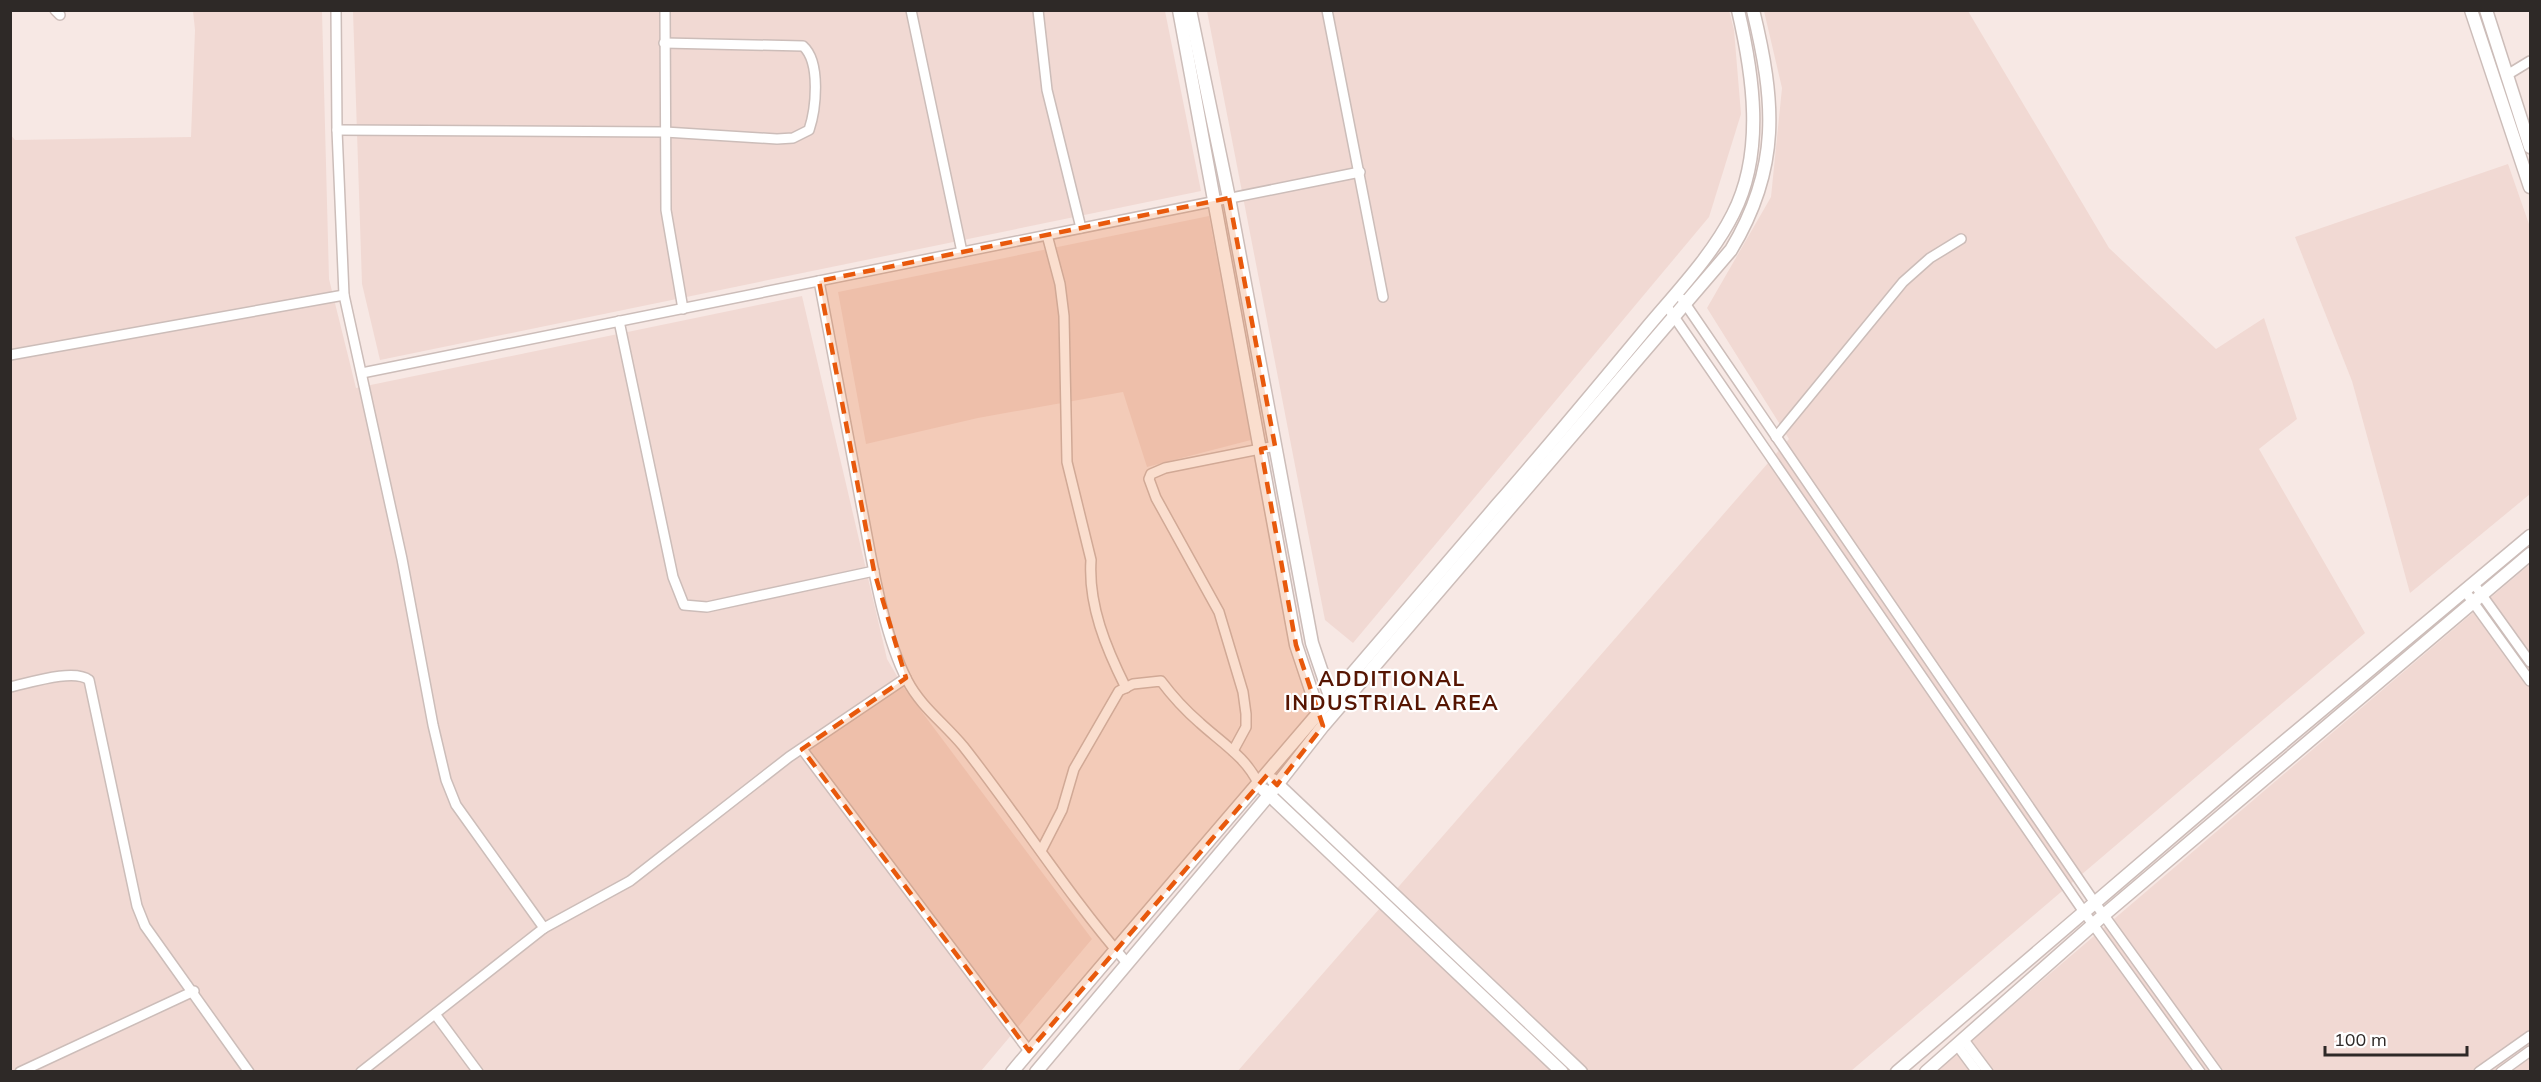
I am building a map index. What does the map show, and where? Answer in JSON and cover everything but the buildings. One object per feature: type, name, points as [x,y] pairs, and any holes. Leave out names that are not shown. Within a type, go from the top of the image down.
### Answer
[{"type":"street","points":[[336,10],[337,130],[344,295],[446,780],[456,805],[544,928]]},
{"type":"street","points":[[665,10],[666,210],[683,309]]},
{"type":"street","points":[[911,10],[962,252]]},
{"type":"street","points":[[1038,10],[1047,90],[1081,228]]},
{"type":"street","points":[[1179,10],[1296,645],[1323,726]]},
{"type":"street","points":[[1190,10],[1230,198],[1312,643],[1330,699],[1337,712]]},
{"type":"street","points":[[1327,10],[1383,297]]},
{"type":"street","points":[[1012,1071],[1263,780],[1317,712],[1677,292],[1733,214],[1748,167],[1752,135],[1752,103],[1747,50],[1738,10]]},
{"type":"street","points":[[1036,1071],[1273,790],[1323,726],[1731,250],[1757,198],[1769,148],[1771,120],[1769,86],[1753,10]]},
{"type":"street","points":[[2471,10],[2530,187]]},
{"type":"street","points":[[2486,10],[2530,147]]},
{"type":"street","points":[[337,130],[665,132],[777,139],[804,135],[811,123],[814,78],[813,61],[809,51],[803,46],[664,44]]},
{"type":"street","points":[[2507,75],[2530,61]]},
{"type":"street","points":[[2501,101],[2514,98]]},
{"type":"street","points":[[362,373],[1360,172]]},
{"type":"street","points":[[1047,235],[1060,284],[1064,316],[1067,462],[1091,560],[1090,576],[1102,635],[1126,688]]},
{"type":"street","points":[[1776,437],[1903,282],[1930,258],[1961,239]]},
{"type":"street","points":[[819,281],[874,571],[906,678],[920,702],[962,744],[1056,874],[1127,963]]},
{"type":"street","points":[[1677,292],[2095,903],[2217,1071]]},
{"type":"street","points":[[10,355],[344,295]]},
{"type":"street","points":[[1666,305],[2084,912],[2200,1071]]},
{"type":"street","points":[[619,321],[673,577],[684,605],[707,607],[874,571]]},
{"type":"street","points":[[1233,751],[1246,727],[1246,714],[1226,630],[1210,593],[1155,498],[1149,479],[1151,474],[1165,468],[1275,446]]},
{"type":"street","points":[[1897,1071],[1950,1029],[2084,912],[2530,536]]},
{"type":"street","points":[[1926,1071],[2105,914],[2530,554]]},
{"type":"street","points":[[2470,587],[2530,681]]},
{"type":"street","points":[[2478,599],[2530,662]]},
{"type":"street","points":[[10,687],[71,674],[84,676],[89,680],[137,906],[145,927],[194,991],[249,1071]]},
{"type":"street","points":[[361,1071],[544,928],[630,880],[802,749],[906,678]]},
{"type":"street","points":[[1041,851],[1062,810],[1074,769],[1119,691],[1133,684],[1161,681],[1177,702],[1233,751],[1562,1071]]},
{"type":"street","points":[[802,749],[1029,1051]]},
{"type":"street","points":[[1988,772],[1999,762]]},
{"type":"street","points":[[1273,790],[1581,1071]]},
{"type":"street","points":[[20,1071],[194,991]]},
{"type":"street","points":[[435,1014],[478,1071]]},
{"type":"street","points":[[2479,1071],[2529,1040]]},
{"type":"street","points":[[1960,1042],[1977,1071]]},
{"type":"street","points":[[1960,1042],[1988,1071]]},
{"type":"street","points":[[2501,1071],[2530,1051]]},
{"type":"highlighted area","points":[[1229,198],[1275,446],[1261,449],[1296,645],[1323,726],[1277,785],[1267,775],[1029,1051],[802,749],[906,678],[874,571],[819,281]]},
{"type":"shaded area","points":[[1729,10],[1734,30],[1741,114],[1709,217],[1353,643],[1325,620],[1207,11]]},
{"type":"shaded area","points":[[193,11],[322,11],[329,279],[356,388],[802,296],[887,659],[904,688],[1092,939],[981,1071],[11,1071],[10,134],[15,140],[191,137],[195,30]]},
{"type":"shaded area","points":[[353,11],[1165,11],[1201,191],[380,360],[362,284]]},
{"type":"shaded area","points":[[1764,11],[1968,11],[2109,248],[2216,349],[2264,318],[2297,419],[2259,449],[2365,633],[1851,1071],[1237,1072],[1789,439],[1707,308],[1771,197],[1782,88]]},
{"type":"shaded area","points":[[2508,164],[2530,227],[2530,494],[2410,593],[2352,381],[2295,237]]},
{"type":"shaded area","points":[[1209,216],[1251,440],[1147,467],[1123,392],[978,418],[866,444],[838,292]]},
{"type":"shaded area","points":[[2530,564],[2530,1071],[1936,1071]]},
{"type":"district","name":"ADDITIONAL INDUSTRIAL AREA","points":[[1392,691]]}]
